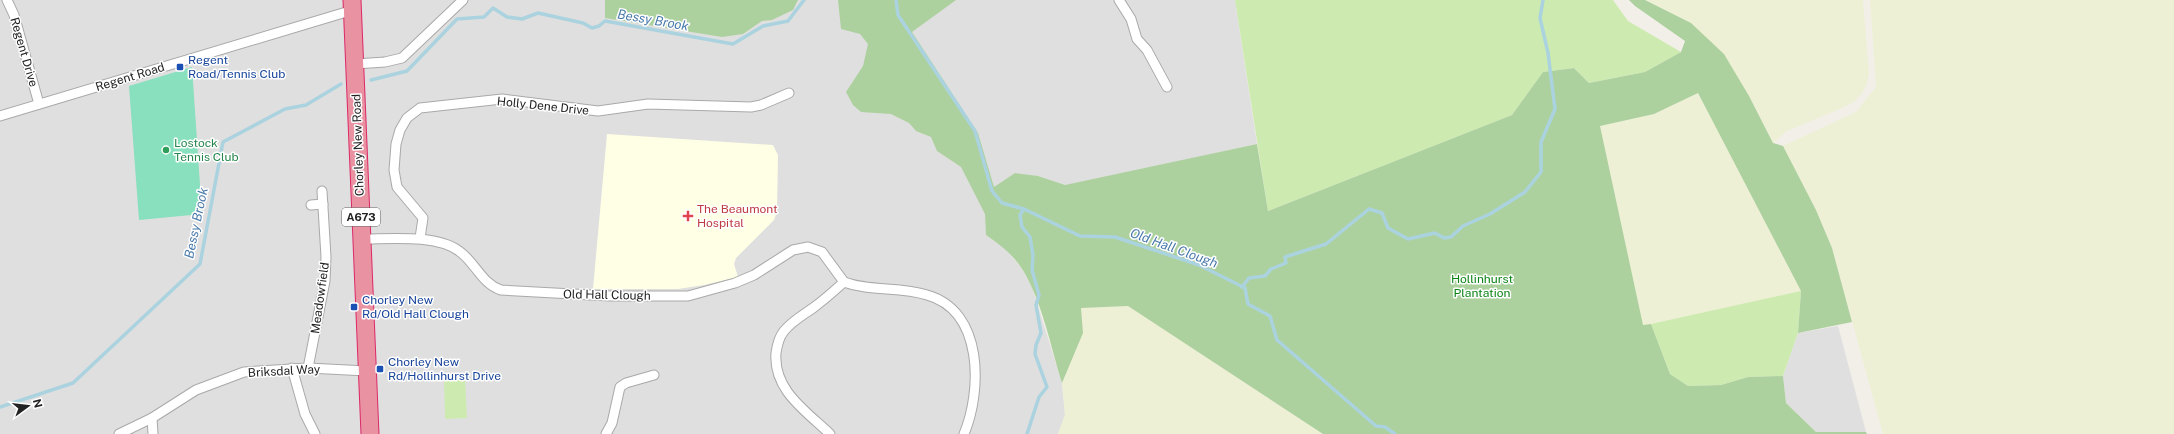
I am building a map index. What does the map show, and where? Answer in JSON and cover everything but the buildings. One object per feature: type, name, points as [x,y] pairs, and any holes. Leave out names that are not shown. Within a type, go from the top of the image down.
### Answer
[{"type":"highway","name":"Chorley New Road","points":[[353,5],[370,434]]},
{"type":"street","name":"Regent Drive","points":[[7,0],[14,15],[39,104]]},
{"type":"street","points":[[355,64],[384,62],[402,58],[463,0]]},
{"type":"street","points":[[1119,0],[1131,19],[1137,39],[1147,50],[1167,87]]},
{"type":"street","name":"Regent Road","points":[[0,116],[353,5]]},
{"type":"street","name":"Holly Dene Drive","points":[[420,238],[423,218],[397,187],[394,170],[396,144],[400,130],[407,118],[420,108],[502,99],[598,111],[648,104],[751,107],[761,105],[789,93]]},
{"type":"street","name":"Meadowfield","points":[[308,368],[325,281],[326,257],[322,191]]},
{"type":"street","points":[[311,205],[323,204]]},
{"type":"street","name":"Old Hall Clough","points":[[362,239],[420,238],[458,250],[489,285],[501,290],[610,296],[688,296],[735,283],[754,275],[793,250],[808,247],[822,252],[844,282]]},
{"type":"street","points":[[830,434],[783,388],[778,375],[776,361],[777,345],[783,332],[794,320],[814,308],[844,282],[869,289],[911,291],[928,295],[943,302],[954,311],[968,335],[976,368],[974,402],[964,434]]},
{"type":"street","points":[[292,368],[305,414],[315,434]]},
{"type":"street","name":"Briksdal Way","points":[[120,434],[152,418],[196,390],[244,372],[292,368],[367,370]]},
{"type":"street","points":[[606,434],[612,423],[620,387],[626,383],[654,375]]},
{"type":"street","points":[[152,418],[153,434]]},
{"type":"shaded area","points":[[0,0],[1235,0],[1257,144],[1065,186],[1038,176],[986,235],[1005,249],[1020,266],[1032,287],[1062,383],[1065,415],[1058,434],[0,434]]},
{"type":"shaded area","points":[[1645,0],[1863,0],[1869,73],[1867,84],[1855,101],[1787,131],[1773,143],[1749,96],[1691,23]]},
{"type":"shaded area","points":[[1870,0],[2174,0],[2174,434],[1883,434],[1832,248],[1816,210],[1783,146],[1856,112],[1876,87]]},
{"type":"shaded area","points":[[1698,93],[1801,291],[1643,326],[1600,126],[1654,114]]},
{"type":"shaded area","name":"The Beaumont Hospital","points":[[607,134],[773,145],[778,155],[777,211],[774,220],[736,258],[734,264],[738,277],[678,289],[593,289]]},
{"type":"shaded area","points":[[1128,306],[1323,434],[1058,434],[1065,415],[1062,383],[1083,333],[1081,308]]},
{"type":"shaded area","points":[[1838,326],[1866,432],[1816,432],[1786,403],[1783,376],[1798,333]]},
{"type":"green space","points":[[605,0],[798,0],[793,10],[772,20],[762,21],[743,34],[722,37],[605,18]]},
{"type":"green space","name":"Hollinhurst Plantation","points":[[838,0],[956,0],[912,32],[978,133],[994,187],[1015,173],[1038,176],[1065,185],[1257,144],[1268,211],[1512,115],[1543,72],[1574,68],[1589,83],[1645,72],[1681,52],[1685,41],[1635,6],[1629,0],[1645,0],[1691,23],[1724,54],[1749,96],[1773,143],[1783,146],[1816,210],[1832,248],[1852,322],[1798,333],[1801,291],[1698,93],[1654,114],[1600,126],[1643,325],[1651,324],[1670,374],[1688,386],[1721,385],[1748,377],[1783,376],[1786,403],[1816,432],[1866,432],[1867,434],[1323,434],[1128,306],[1081,308],[1083,333],[1062,383],[1045,323],[1034,292],[1020,266],[1013,257],[986,235],[985,214],[961,167],[937,151],[931,137],[916,131],[909,123],[891,114],[861,112],[853,105],[846,92],[863,66],[868,44],[860,34],[841,29]]},
{"type":"green space","points":[[1235,0],[1613,0],[1628,21],[1681,52],[1645,72],[1589,83],[1574,68],[1543,72],[1512,115],[1268,211]]},
{"type":"green space","name":"Lostock Tennis Club","points":[[192,67],[202,214],[139,220],[129,86]]},
{"type":"green space","points":[[1801,291],[1798,333],[1783,376],[1748,377],[1721,385],[1688,386],[1670,374],[1651,324]]},
{"type":"green space","points":[[465,377],[467,418],[445,419],[444,378]]},
{"type":"waterway","name":"Bessy Brook","points":[[371,80],[407,71],[457,19],[484,17],[493,8],[507,17],[522,19],[538,13],[583,23],[592,28],[599,26],[605,21],[733,44],[763,26],[788,21],[804,0]]},
{"type":"waterway","name":"Old Hall Clough","points":[[896,0],[898,15],[975,131],[992,191],[1002,203],[1024,209],[1080,236],[1115,237],[1199,265],[1245,288],[1248,304],[1270,316],[1277,340],[1376,426],[1385,427],[1395,434]]},
{"type":"waterway","points":[[1242,287],[1249,278],[1265,276],[1271,269],[1286,263],[1285,257],[1326,244],[1369,209],[1382,213],[1388,228],[1408,239],[1435,233],[1444,238],[1451,237],[1463,226],[1490,214],[1525,192],[1541,172],[1541,142],[1555,109],[1548,53],[1540,18],[1543,0]]},
{"type":"waterway","name":"Bessy Brook","points":[[0,407],[73,383],[200,264],[223,142],[285,109],[306,105],[341,84]]},
{"type":"waterway","points":[[1024,209],[1020,215],[1022,227],[1030,237],[1033,255],[1032,270],[1039,295],[1036,305],[1041,333],[1036,345],[1035,354],[1047,387],[1039,397],[1027,434]]},
{"type":"place","name":"Regent Road/Tennis Club","points":[[180,67]]},
{"type":"place","name":"Lostock Tennis Club","points":[[166,150]]},
{"type":"place","name":"The Beaumont Hospital","points":[[688,216]]},
{"type":"place","name":"Chorley New Rd/Old Hall Clough","points":[[354,307]]},
{"type":"place","name":"Chorley New Rd/Hollinhurst Drive","points":[[380,369]]}]
